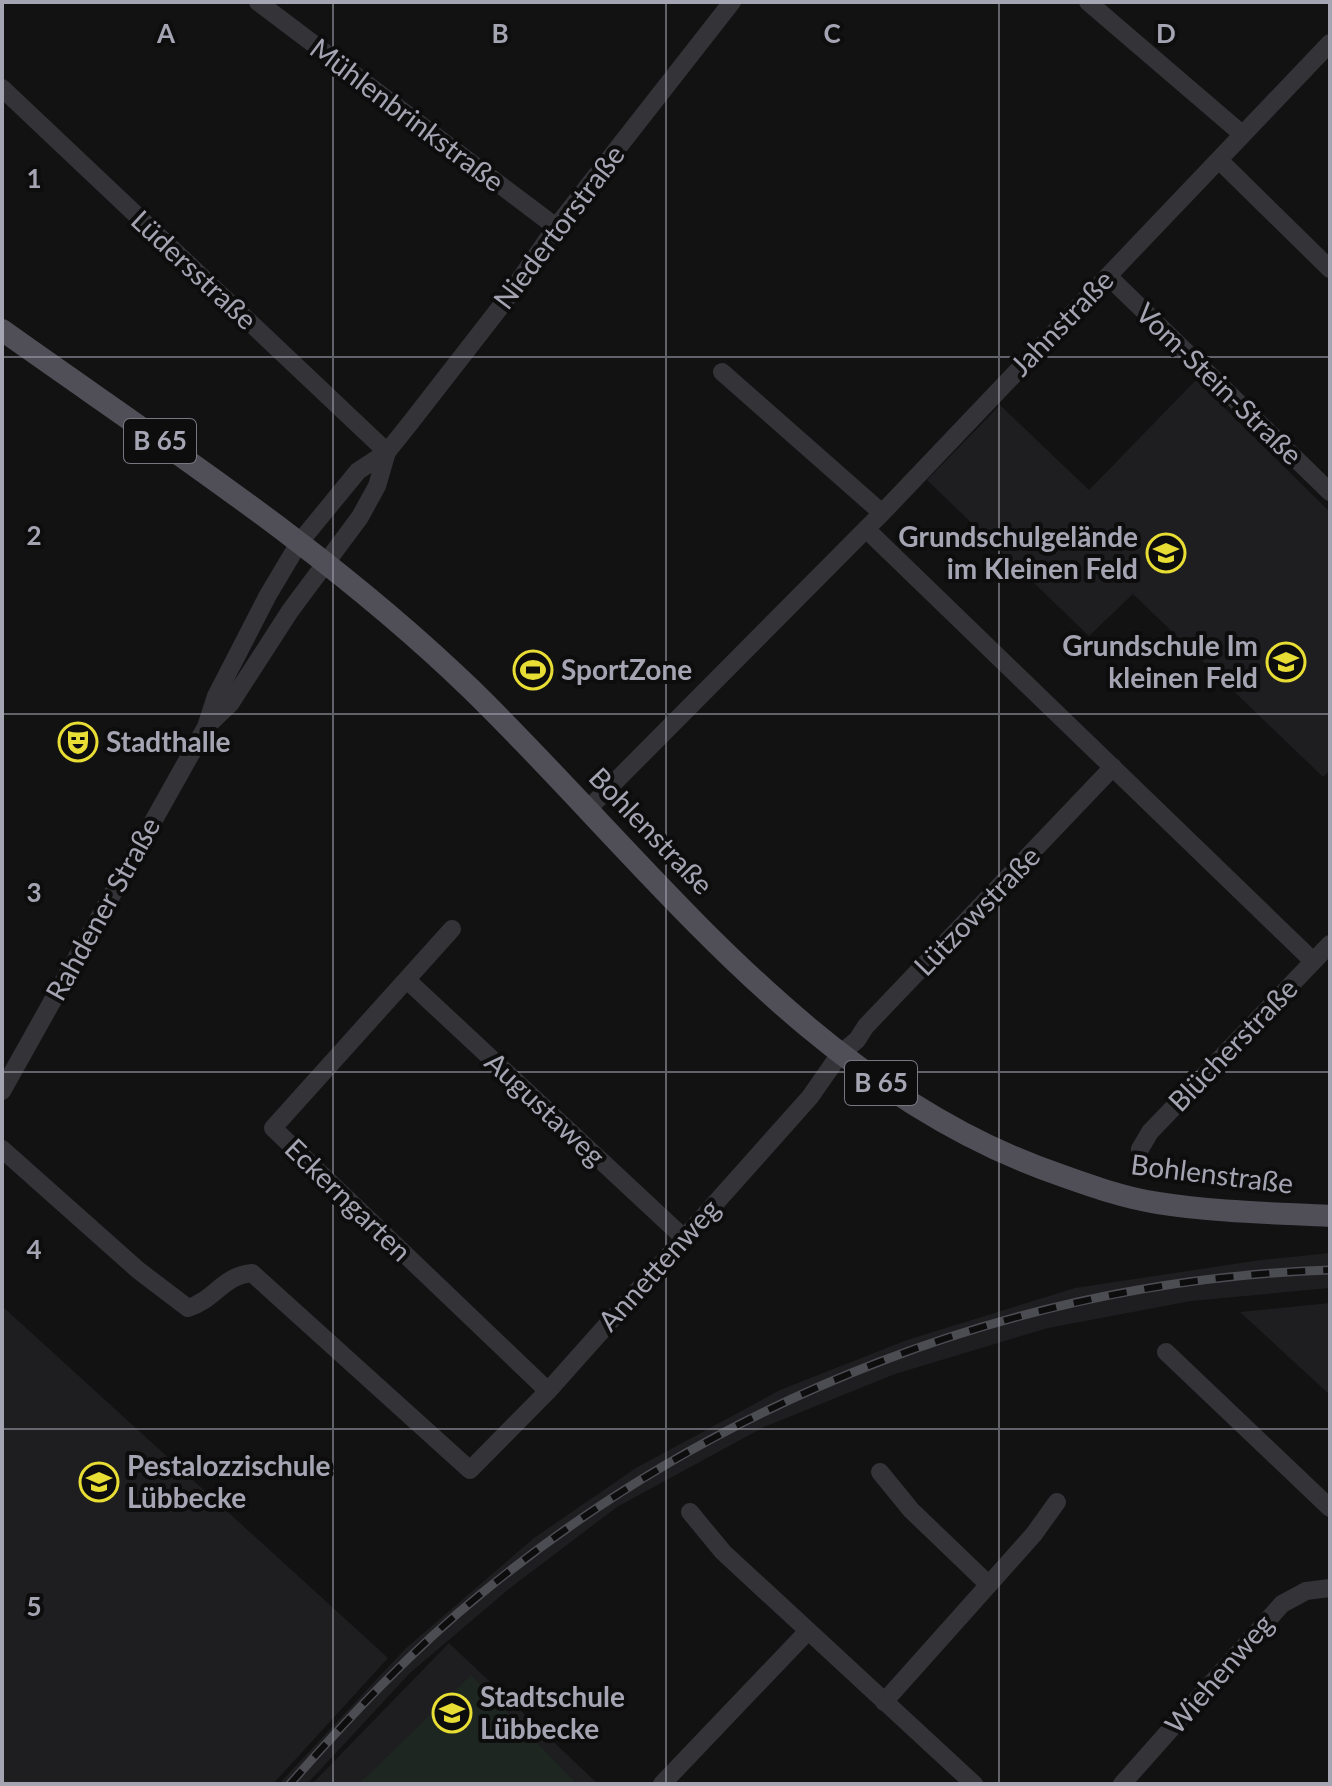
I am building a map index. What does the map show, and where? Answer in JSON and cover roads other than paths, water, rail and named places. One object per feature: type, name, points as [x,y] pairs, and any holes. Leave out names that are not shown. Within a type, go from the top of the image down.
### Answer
[{"type":"main road","name":"Bohlenstraße","points":[[2,330],[271,521],[359,591],[471,689],[759,984],[840,1054],[917,1108],[977,1141],[1033,1166],[1091,1186],[1156,1203],[1256,1213],[1330,1216]]},
{"type":"street","name":"Mühlenbrinkstraße","points":[[258,2],[556,227]]},
{"type":"street","points":[[1088,2],[1242,134]]},
{"type":"street","name":"Niedertorstraße","points":[[299,543],[358,471],[387,452],[505,301],[556,227],[725,5]]},
{"type":"street","name":"Jahnstraße","points":[[587,810],[882,513],[1330,43]]},
{"type":"street","name":"Lüdersstraße","points":[[2,88],[387,452]]},
{"type":"street","points":[[1219,160],[1330,269]]},
{"type":"street","name":"Vom-Stein-Straße","points":[[1108,276],[1330,492]]},
{"type":"street","points":[[722,372],[882,513]]},
{"type":"street","name":"Niedertorstraße","points":[[326,564],[360,517],[377,486],[387,452]]},
{"type":"street","points":[[866,529],[1313,961]]},
{"type":"street","name":"Rahdener Straße","points":[[2,1091],[206,727],[216,696],[268,595],[299,543]]},
{"type":"street","name":"Rahdener Straße","points":[[206,727],[230,704],[290,611],[326,564]]},
{"type":"street","name":"Lützowstraße","points":[[840,1054],[857,1040],[866,1026],[1113,767]]},
{"type":"street","name":"Eckerngarten","points":[[452,929],[273,1128],[548,1391]]},
{"type":"street","name":"Blücherstraße","points":[[1140,1149],[1150,1132],[1330,944]]},
{"type":"street","name":"Augustaweg","points":[[407,980],[684,1238]]},
{"type":"street","name":"Annettenweg","points":[[2,1149],[138,1270],[188,1308],[203,1303],[234,1275],[252,1273],[470,1470],[548,1391],[810,1097],[840,1054]]},
{"type":"street","points":[[1166,1352],[1330,1508]]},
{"type":"street","points":[[880,1472],[911,1510],[988,1584]]},
{"type":"street","points":[[884,1702],[1034,1534],[1057,1502]]},
{"type":"street","points":[[690,1512],[723,1552],[974,1784]]},
{"type":"street","name":"Wiehenweg","points":[[1122,1784],[1282,1604],[1306,1591],[1330,1588]]},
{"type":"street","points":[[662,1784],[807,1632]]},
{"type":"railway","points":[[290,1784],[382,1684],[482,1593],[574,1523],[672,1461],[774,1407],[880,1362],[989,1325],[1101,1297],[1215,1279],[1330,1270]]},
{"type":"place","name":"Grundschulgelände im Kleinen Feld","points":[[1166,553]]},
{"type":"place","name":"Grundschule Im kleinen Feld","points":[[1286,662]]},
{"type":"place","name":"SportZone","points":[[533,670]]},
{"type":"place","name":"Stadthalle","points":[[78,742]]},
{"type":"place","name":"Pestalozzischule Lübbecke","points":[[99,1482]]},
{"type":"place","name":"Stadtschule Lübbecke","points":[[452,1713]]}]
